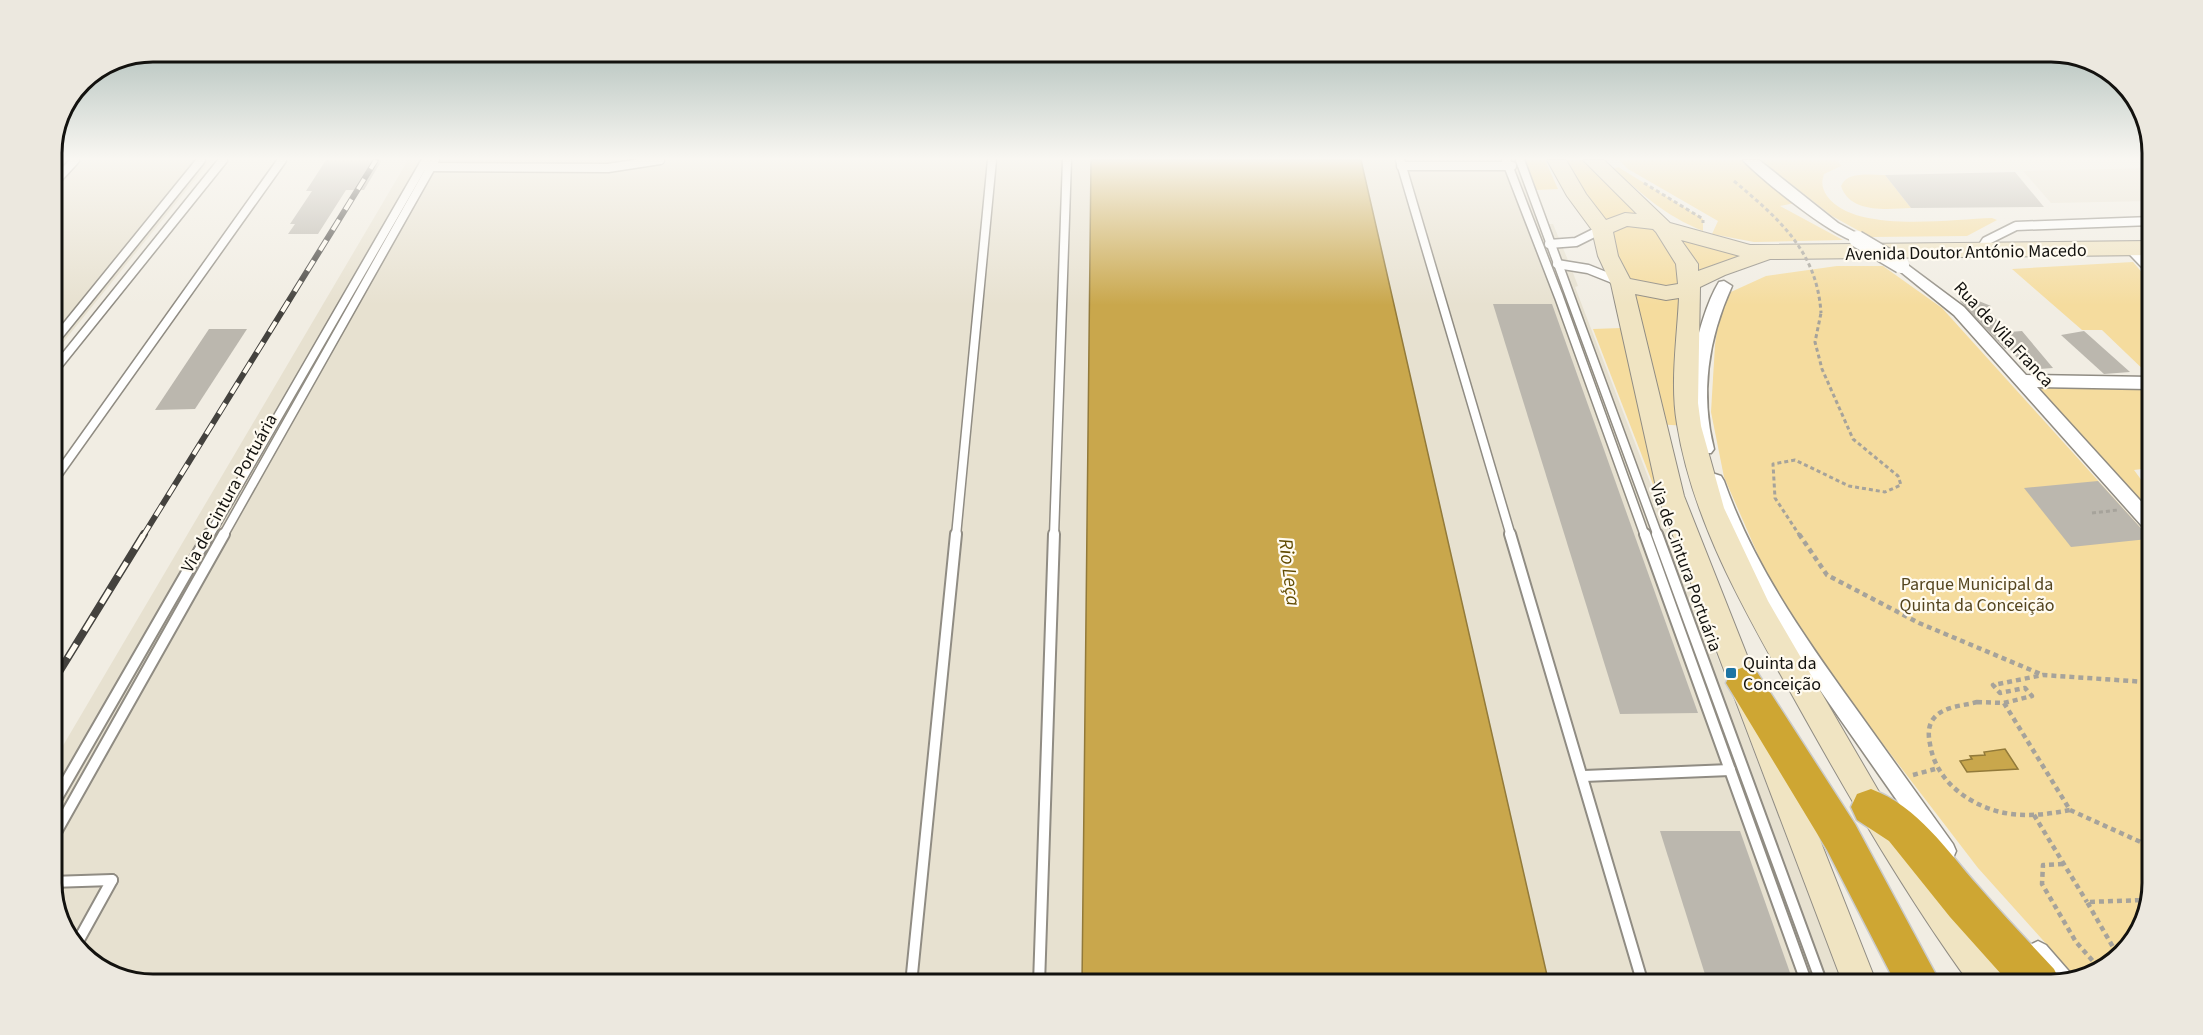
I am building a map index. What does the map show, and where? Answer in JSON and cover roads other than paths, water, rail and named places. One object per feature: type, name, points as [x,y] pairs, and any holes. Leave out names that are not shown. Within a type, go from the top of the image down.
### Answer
[{"type":"highway","points":[[1744,683],[1840,837],[1914,974]]},
{"type":"highway","points":[[1870,807],[1903,828],[1965,903],[2030,974]]},
{"type":"main road","points":[[1586,208],[1602,229],[1608,256],[1622,284],[1671,496],[1856,974]]},
{"type":"main road","points":[[1642,208],[1661,226],[1687,264],[1690,296],[1686,372],[1687,414],[1711,508],[1772,637],[1870,807],[1949,928],[1983,974]]},
{"type":"main road","name":"Avenida Doutor António Macedo","points":[[1602,229],[1625,219],[1661,226],[1750,252],[1979,252],[2141,248]]},
{"type":"main road","name":"Avenida Doutor António Macedo","points":[[1622,284],[1666,293],[1688,286],[1739,262],[1780,253]]},
{"type":"street","name":"Rua de Vila Franca","points":[[1811,208],[1833,226],[1901,265],[1959,311],[2141,514]]},
{"type":"street","points":[[1724,286],[1714,305],[1698,384],[1702,437],[1719,496],[1755,571],[1800,644],[1949,858],[2058,973]]},
{"type":"street","points":[[2022,381],[2141,383]]},
{"type":"lane","points":[[62,331],[162,208]]},
{"type":"lane","points":[[62,360],[184,208]]},
{"type":"lane","points":[[62,468],[247,208]]},
{"type":"lane","name":"Via de Cintura Portuária","points":[[62,789],[403,208]]},
{"type":"lane","name":"Via de Cintura Portuária","points":[[62,821],[404,208]]},
{"type":"lane","points":[[912,974],[989,208]]},
{"type":"lane","points":[[1039,974],[1065,208]]},
{"type":"lane","points":[[1414,208],[1584,776],[1640,974]]},
{"type":"lane","name":"Via de Cintura Portuária","points":[[1525,208],[1559,297],[1803,974]]},
{"type":"lane","name":"Via de Cintura Portuária","points":[[1537,208],[1818,974]]},
{"type":"lane","points":[[1979,252],[1986,240],[2016,226],[2141,220]]},
{"type":"lane","points":[[1549,244],[1576,242],[1602,229]]},
{"type":"lane","points":[[2129,248],[2141,261]]},
{"type":"lane","points":[[1557,264],[1591,270],[1622,284]]},
{"type":"lane","points":[[1584,776],[1730,770]]},
{"type":"lane","points":[[62,882],[112,880],[80,937]]},
{"type":"water","name":"Rio Leça","points":[[1090,208],[1372,208],[1547,974],[1082,974]]},
{"type":"water","points":[[2005,749],[2018,769],[1967,772],[1960,761],[1972,759],[1970,756],[1985,755],[1984,752]]},
{"type":"railway","points":[[143,536],[346,208]]},
{"type":"railway","points":[[62,667],[144,534]]},
{"type":"place","name":"Quinta da Conceição","points":[[1731,673]]},
{"type":"park label","name":"Parque Municipal da Quinta da Conceição","points":[[1977,594]]}]
